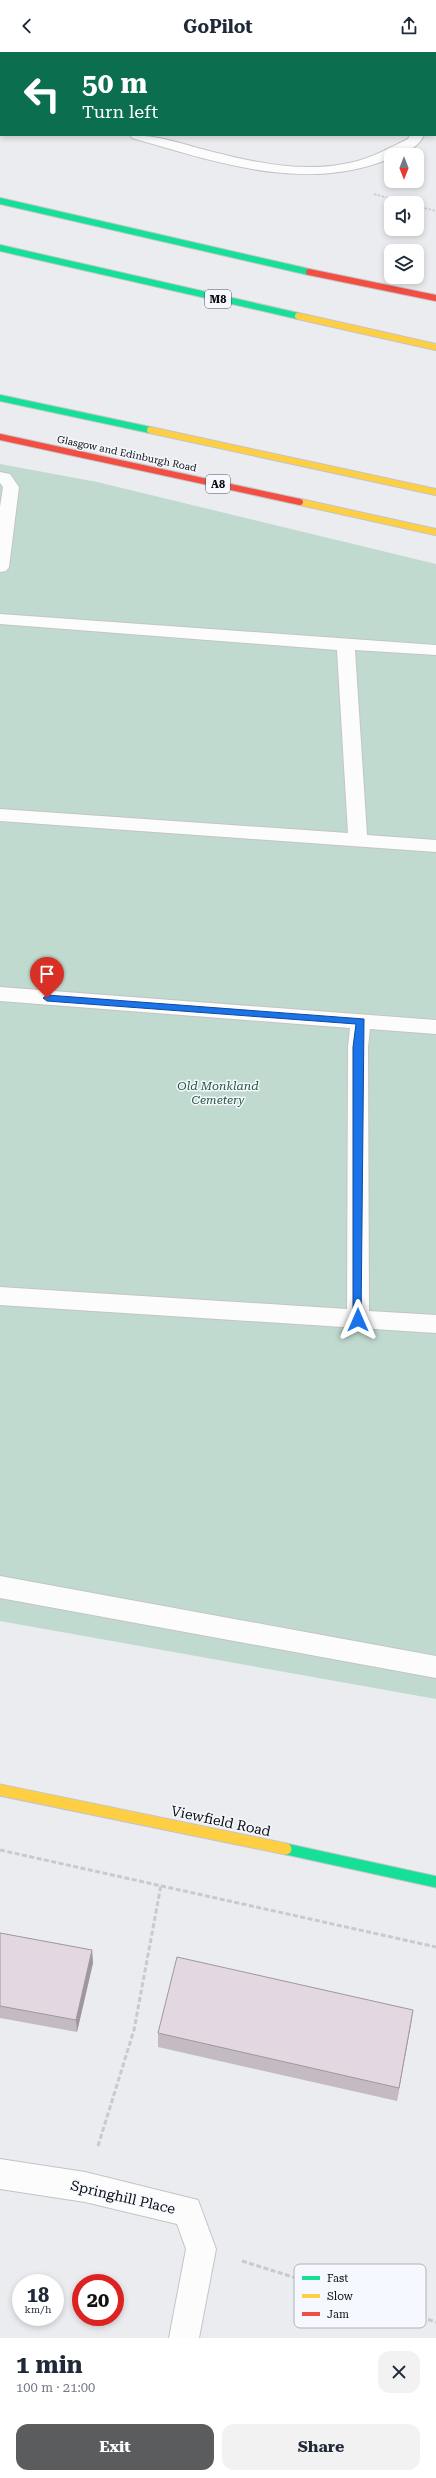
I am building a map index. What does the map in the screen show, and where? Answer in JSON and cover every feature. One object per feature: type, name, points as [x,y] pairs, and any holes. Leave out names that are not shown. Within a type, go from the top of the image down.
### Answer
[{"type":"main road","points":[[0,200],[311,272],[436,298]]},
{"type":"main road","name":"M8","points":[[0,248],[436,347]]},
{"type":"main road","points":[[0,398],[436,492]]},
{"type":"main road","name":"Glasgow and Edinburgh Road","points":[[0,437],[436,532]]},
{"type":"main road","name":"Viewfield Road","points":[[0,1790],[148,1819],[436,1882]]},
{"type":"street","points":[[141,136],[231,160],[294,169],[340,169],[385,155],[414,142],[417,136]]},
{"type":"street","points":[[0,477],[4,478],[11,487],[0,566]]},
{"type":"street","points":[[0,619],[436,650]]},
{"type":"street","points":[[341,644],[346,645],[358,840]]},
{"type":"street","points":[[0,815],[436,846]]},
{"type":"street","points":[[0,994],[436,1027]]},
{"type":"street","points":[[358,1320],[358,1047],[361,1021]]},
{"type":"street","points":[[0,1296],[436,1324]]},
{"type":"street","points":[[0,1587],[436,1667]]},
{"type":"street","name":"Springhill Place","points":[[0,2174],[85,2187],[187,2211],[201,2249]]},
{"type":"street","points":[[184,2338],[201,2249]]},
{"type":"path","points":[[424,208],[436,211]]},
{"type":"path","points":[[0,1850],[436,1947]]},
{"type":"path","points":[[85,2187],[134,2030],[161,1885]]},
{"type":"path","points":[[201,2249],[294,2278]]},
{"type":"path","points":[[426,2319],[436,2322]]},
{"type":"green space","name":"Old Monkland Cemetery","points":[[0,464],[97,482],[436,564],[436,1699],[0,1621]]},
{"type":"building","points":[[0,1933],[92,1950],[76,2020],[0,2006]]},
{"type":"building","points":[[177,1957],[413,2010],[399,2088],[158,2033]]},
{"type":"traffic: fast","points":[[0,201],[309,272]]},
{"type":"traffic: fast","points":[[0,248],[298,316]]},
{"type":"traffic: fast","points":[[0,398],[150,430]]},
{"type":"traffic: fast","points":[[286,1849],[436,1882]]},
{"type":"traffic: slow","points":[[298,316],[436,347]]},
{"type":"traffic: slow","points":[[150,430],[436,492]]},
{"type":"traffic: slow","points":[[300,502],[436,532]]},
{"type":"traffic: slow","points":[[0,1790],[286,1849]]},
{"type":"traffic: jam","points":[[309,272],[436,298]]},
{"type":"traffic: jam","points":[[0,437],[300,502]]},
{"type":"route","points":[[47,998],[361,1021],[358,1047],[358,1320]]}]
